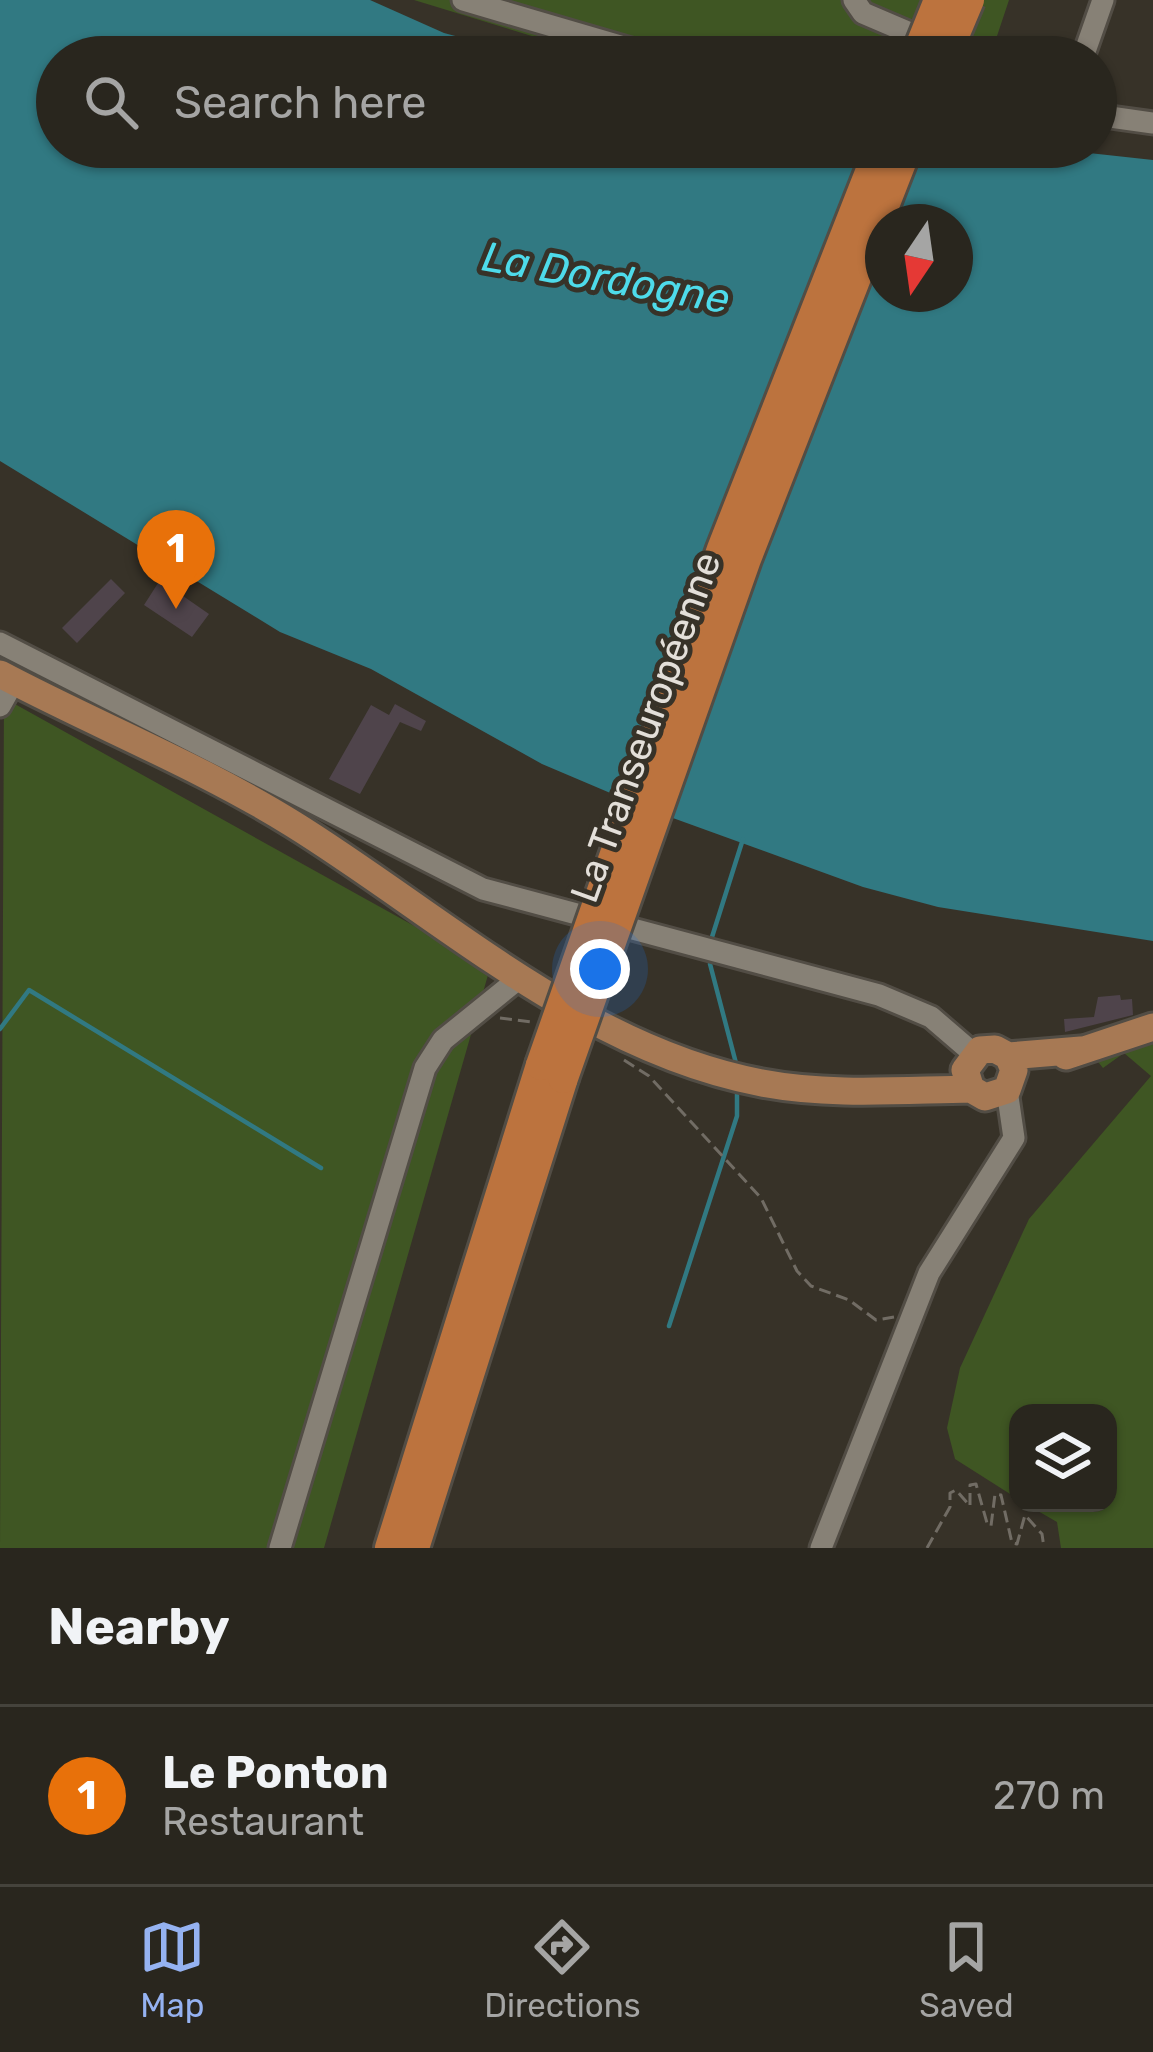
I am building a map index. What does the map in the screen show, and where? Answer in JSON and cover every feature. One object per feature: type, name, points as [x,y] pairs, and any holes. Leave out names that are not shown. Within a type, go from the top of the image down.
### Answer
[{"type":"highway","points":[[924,36],[939,0]]},
{"type":"highway","points":[[954,36],[969,0]]},
{"type":"highway","name":"La Transeuropéenne","points":[[390,1548],[722,549],[872,168]]},
{"type":"highway","name":"La Transeuropéenne","points":[[414,1548],[552,1071],[899,168]]},
{"type":"main road","points":[[4,691],[142,745],[238,794],[602,1024],[700,1066],[800,1089],[902,1090],[990,1076],[1153,1027]]},
{"type":"street","points":[[463,0],[586,36]]},
{"type":"street","points":[[854,0],[863,13],[917,36]]},
{"type":"street","points":[[1090,36],[1103,0]]},
{"type":"street","points":[[1117,116],[1153,123]]},
{"type":"street","points":[[0,643],[483,889],[879,995],[931,1017],[990,1076],[1008,1147],[960,1217],[907,1322],[821,1548]]},
{"type":"street","points":[[280,1548],[418,1087],[432,1054],[522,976]]},
{"type":"path","points":[[464,1024],[525,1019],[547,1027]]},
{"type":"path","points":[[622,1059],[649,1076],[761,1198],[797,1271],[811,1286],[849,1300],[876,1320],[889,1314],[907,1322]]},
{"type":"path","points":[[927,1548],[950,1507],[950,1493],[956,1490],[970,1506],[970,1485],[976,1484],[987,1523],[991,1526],[995,1494],[1001,1496],[1012,1543],[1017,1544],[1024,1515],[1042,1534],[1044,1548]]},
{"type":"green space","points":[[414,0],[1009,0],[997,36],[532,36]]},
{"type":"green space","points":[[4,698],[490,968],[324,1548],[0,1548]]},
{"type":"green space","points":[[1153,1038],[1153,1548],[1061,1548],[1057,1522],[1040,1512],[1117,1512],[1117,1404],[1009,1404],[1009,1493],[955,1459],[947,1428],[960,1368],[1029,1219],[1151,1076],[1124,1053],[1103,1068],[1095,1058]]},
{"type":"water","name":"La Dordogne","points":[[0,0],[370,0],[455,36],[36,36],[36,168],[1117,168],[1117,156],[1153,160],[1153,941],[938,907],[863,887],[648,809],[542,764],[371,669],[280,632],[0,461]]},
{"type":"building","points":[[111,579],[125,593],[77,643],[62,628]]},
{"type":"building","points":[[160,580],[209,614],[192,637],[144,605]]},
{"type":"building","points":[[395,704],[426,721],[421,731],[400,722],[360,794],[329,779],[371,705],[389,715]]},
{"type":"building","points":[[1120,995],[1121,1000],[1132,999],[1133,1015],[1065,1032],[1064,1019],[1094,1017],[1098,997]]},
{"type":"waterway","points":[[712,937],[743,839]]},
{"type":"waterway","points":[[710,964],[737,1067]]},
{"type":"waterway","points":[[0,1029],[29,990],[321,1168]]},
{"type":"waterway","points":[[669,1326],[737,1116],[737,1085]]},
{"type":"place","name":"Le Ponton","points":[[176,609]]}]
